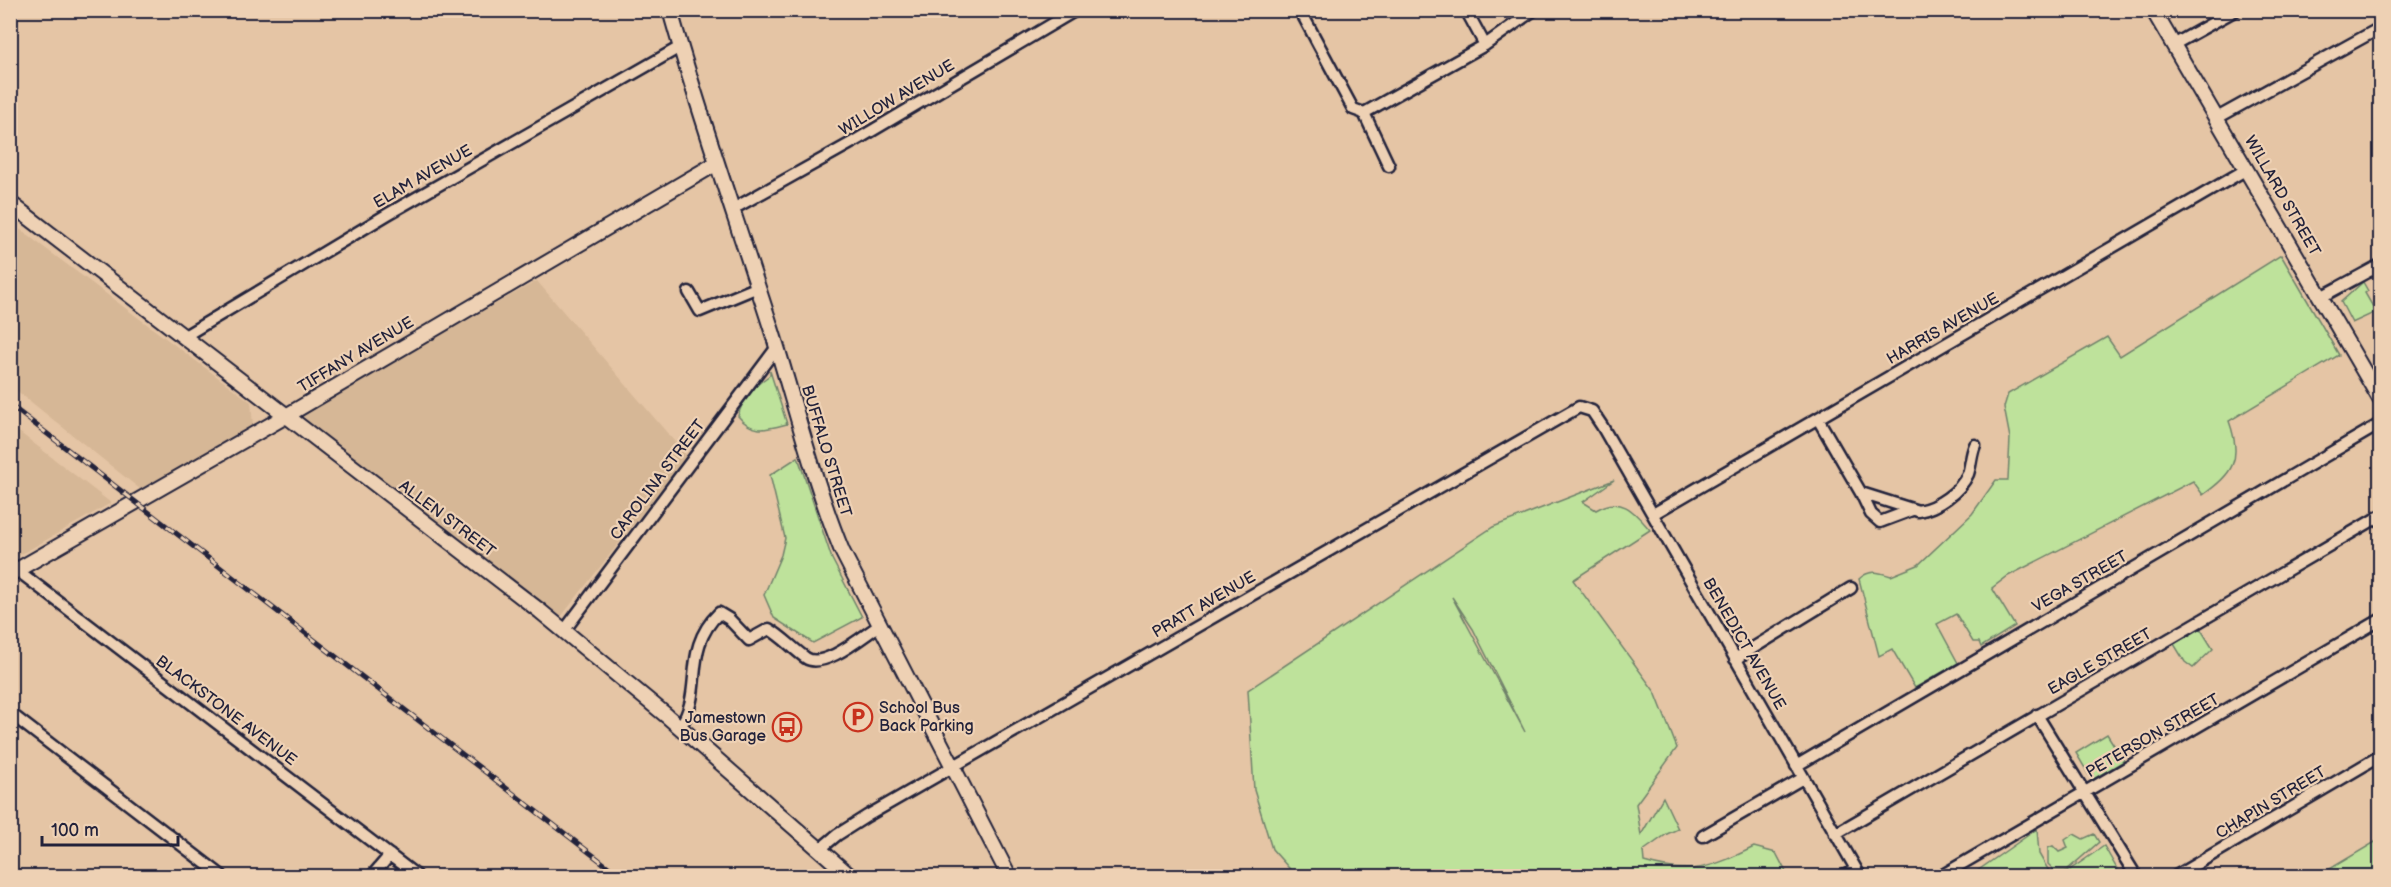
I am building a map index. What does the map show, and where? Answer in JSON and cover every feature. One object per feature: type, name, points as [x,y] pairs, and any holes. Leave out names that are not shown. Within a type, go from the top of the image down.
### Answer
[{"type":"street","name":"BUFFALO STREET","points":[[670,10],[828,516],[842,551],[1009,876]]},
{"type":"street","name":"WILLOW AVENUE","points":[[733,209],[853,142],[1076,10]]},
{"type":"street","points":[[1300,10],[1353,109],[1364,113],[1389,166]]},
{"type":"street","points":[[1466,10],[1485,45]]},
{"type":"street","points":[[1364,113],[1485,45],[1534,10]]},
{"type":"street","name":"WILLARD STREET","points":[[2153,10],[2380,399]]},
{"type":"street","points":[[2173,45],[2236,10]]},
{"type":"street","points":[[2217,118],[2380,28]]},
{"type":"street","name":"ELAM AVENUE","points":[[183,337],[398,208],[681,47]]},
{"type":"street","name":"TIFFANY AVENUE","points":[[14,572],[286,416],[717,163]]},
{"type":"street","name":"HARRIS AVENUE","points":[[1653,514],[2247,169]]},
{"type":"street","name":"ALLEN STREET","points":[[10,203],[564,631],[680,727],[850,876]]},
{"type":"street","points":[[2322,297],[2380,265]]},
{"type":"street","points":[[689,292],[700,311],[758,287]]},
{"type":"street","name":"CAROLINA STREET","points":[[564,631],[777,347]]},
{"type":"street","name":"PRATT AVENUE","points":[[819,850],[837,835],[1564,413],[1579,406],[1587,407],[1602,426]]},
{"type":"street","points":[[1818,418],[1871,513],[1881,522],[1912,510]]},
{"type":"street","name":"VEGA STREET","points":[[1796,766],[2380,424]]},
{"type":"street","name":"BENEDICT AVENUE","points":[[1602,426],[1858,873]]},
{"type":"street","points":[[1861,493],[1912,510],[1924,510],[1954,493],[1968,472],[1975,445]]},
{"type":"street","name":"EAGLE STREET","points":[[1835,834],[2380,516]]},
{"type":"street","name":"BLACKSTONE AVENUE","points":[[14,572],[417,876]]},
{"type":"street","points":[[1735,659],[1851,588]]},
{"type":"street","points":[[680,727],[690,702],[695,652],[703,634],[719,613],[729,619],[749,640],[769,629],[809,660],[835,656],[880,625]]},
{"type":"street","name":"PETERSON STREET","points":[[1941,876],[2380,620]]},
{"type":"street","points":[[10,713],[222,876]]},
{"type":"street","points":[[2037,716],[2136,876]]},
{"type":"street","name":"CHAPIN STREET","points":[[2176,876],[2380,756]]},
{"type":"street","points":[[1703,836],[1803,778]]},
{"type":"street","points":[[372,876],[390,855]]},
{"type":"street","points":[[1844,876],[1858,873]]},
{"type":"shaded area","points":[[10,222],[251,402],[253,426],[140,489],[11,386]]},
{"type":"shaded area","points":[[537,281],[687,456],[557,622],[294,416]]},
{"type":"shaded area","points":[[10,425],[111,503],[11,560],[10,560]]},
{"type":"green space","points":[[2281,255],[2339,355],[2229,421],[2235,456],[2222,480],[2203,495],[2193,481],[2008,576],[1992,588],[2015,626],[1981,647],[1979,642],[1973,642],[1956,614],[1937,624],[1958,663],[1915,688],[1892,649],[1879,656],[1859,579],[1870,573],[1891,576],[1918,565],[1972,514],[1996,480],[2008,480],[2010,438],[2004,407],[2008,394],[2107,337],[2120,356]]},
{"type":"green space","points":[[2363,282],[2368,291],[2365,293],[2376,312],[2352,323],[2341,302]]},
{"type":"green space","points":[[770,371],[787,424],[766,429],[754,428],[738,416],[746,398],[770,375]]},
{"type":"green space","points":[[798,457],[832,559],[862,617],[813,643],[774,618],[764,595],[781,555],[785,538],[770,475]]},
{"type":"green space","points":[[1614,480],[1583,502],[1596,510],[1613,504],[1626,507],[1650,530],[1573,580],[1655,692],[1677,748],[1636,804],[1641,835],[1663,797],[1678,829],[1643,851],[1644,862],[1675,869],[1700,868],[1713,865],[1754,847],[1776,853],[1788,876],[1296,876],[1272,849],[1254,790],[1248,690],[1493,527]],"holes":[[[1452,597],[1473,629],[1525,732]]]},
{"type":"green space","points":[[2200,628],[2213,649],[2193,668],[2185,662],[2174,644]]},
{"type":"green space","points":[[2107,734],[2124,761],[2092,780],[2076,753]]},
{"type":"green space","points":[[2037,829],[2039,854],[2050,873],[2061,876],[1970,876]]},
{"type":"green space","points":[[2074,834],[2083,839],[2094,834],[2099,842],[2067,870],[2054,870],[2048,864],[2048,848],[2053,846],[2059,852],[2068,848],[2065,840]]},
{"type":"green space","points":[[2380,839],[2380,876],[2318,876]]},
{"type":"green space","points":[[2104,846],[2121,876],[2061,876]]},
{"type":"railway","points":[[10,405],[620,876]]},
{"type":"place","name":"School Bus Back Parking","points":[[858,717]]},
{"type":"place","name":"Jamestown Bus Garage","points":[[787,727]]}]
